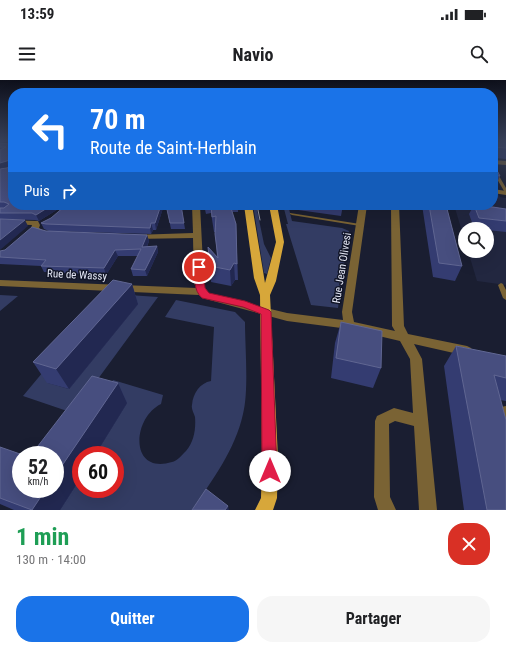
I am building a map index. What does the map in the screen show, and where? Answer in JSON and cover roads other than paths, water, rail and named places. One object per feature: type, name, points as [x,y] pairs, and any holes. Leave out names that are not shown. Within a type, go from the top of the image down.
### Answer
[{"type":"main road","points":[[249,210],[259,278],[265,295],[266,312],[270,458],[269,498],[264,510]]},
{"type":"main road","points":[[265,295],[271,281],[280,242],[274,210]]},
{"type":"street","points":[[196,210],[199,283],[202,292]]},
{"type":"street","name":"Rue Jean Olivesi","points":[[349,325],[347,312],[362,210]]},
{"type":"street","points":[[395,210],[398,326],[416,359],[428,510]]},
{"type":"street","points":[[0,222],[35,223],[36,225],[32,230]]},
{"type":"street","points":[[32,230],[45,224]]},
{"type":"street","points":[[32,230],[57,234]]},
{"type":"street","points":[[128,237],[198,235]]},
{"type":"street","name":"Rue de Wassy","points":[[0,283],[202,292],[206,296],[245,305],[266,312],[294,318],[349,325]]},
{"type":"street","points":[[349,325],[475,352]]},
{"type":"street","points":[[506,412],[502,413],[500,417],[506,439]]},
{"type":"street","points":[[387,510],[382,497],[382,420],[394,414],[420,421]]},
{"type":"lane","points":[[498,178],[506,192]]},
{"type":"lane","points":[[292,214],[360,224]]},
{"type":"lane","points":[[501,285],[506,298]]},
{"type":"tram line","points":[[258,210],[260,220]]}]
